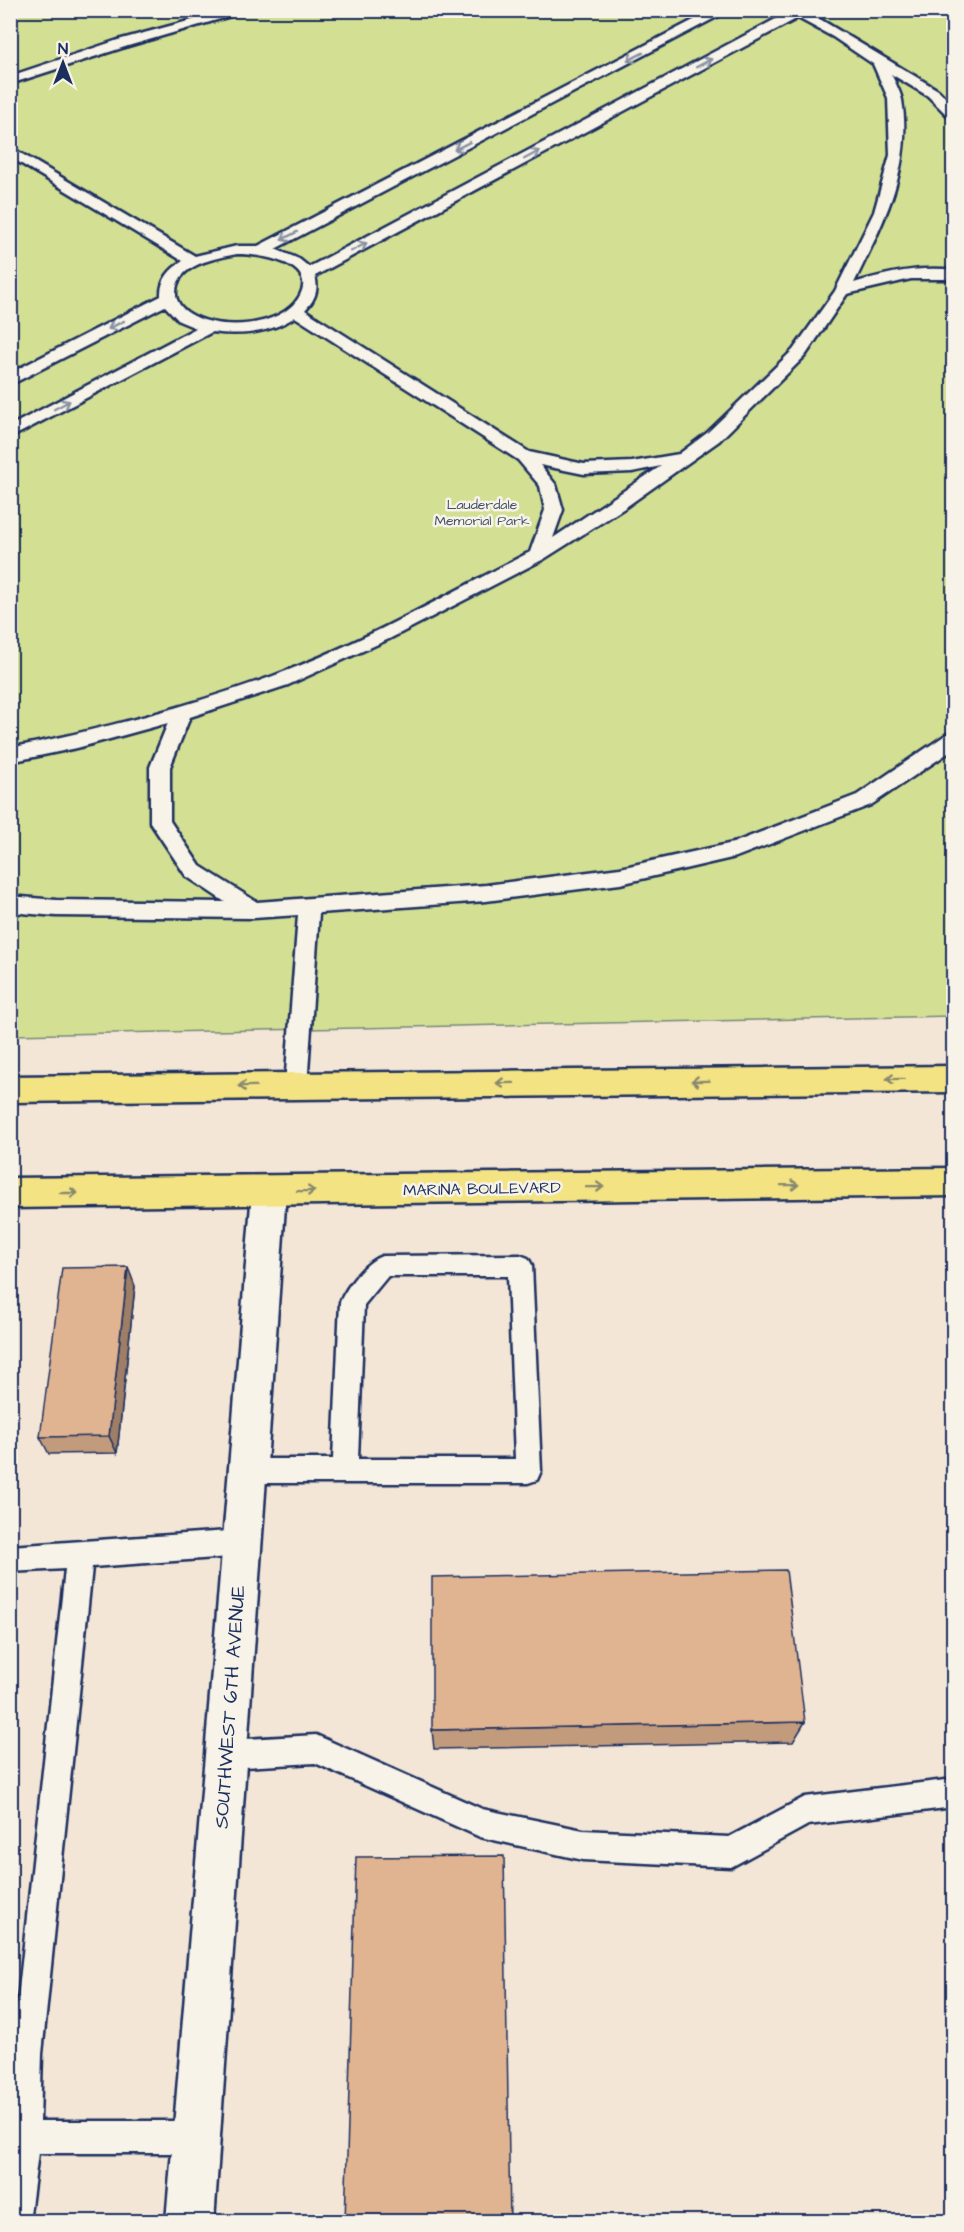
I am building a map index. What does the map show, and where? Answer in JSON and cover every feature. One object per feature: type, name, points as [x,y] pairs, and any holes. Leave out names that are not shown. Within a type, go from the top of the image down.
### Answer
[{"type":"main road","points":[[10,1089],[954,1078]]},
{"type":"main road","name":"MARINA BOULEVARD","points":[[10,1193],[269,1192],[954,1182]]},
{"type":"street","name":"SOUTHWEST 6TH AVENUE","points":[[190,2222],[269,1192]]},
{"type":"lane","points":[[260,251],[724,10]]},
{"type":"lane","points":[[10,81],[123,43],[242,11]]},
{"type":"lane","points":[[308,274],[799,11],[933,93],[954,114]]},
{"type":"lane","points":[[10,755],[77,741],[182,712],[281,680],[383,635],[538,555],[617,505],[713,437],[799,353],[842,291],[881,212],[897,155],[895,98],[879,62]]},
{"type":"lane","points":[[10,150],[193,261]]},
{"type":"lane","points":[[260,251],[281,255],[298,263],[308,274],[311,287],[307,299],[296,311],[278,321],[257,327],[233,329],[210,327],[182,316],[173,308],[168,298],[169,285],[177,272],[193,261],[225,252],[260,251]]},
{"type":"lane","points":[[842,291],[893,275],[942,273],[954,275]]},
{"type":"lane","points":[[10,380],[168,298]]},
{"type":"lane","points":[[296,311],[524,456],[548,485],[554,510],[538,555]]},
{"type":"lane","points":[[10,433],[210,327]]},
{"type":"lane","points":[[524,456],[584,469],[632,467],[687,456]]},
{"type":"lane","points":[[182,712],[160,767],[160,822],[192,871],[254,910]]},
{"type":"lane","points":[[10,904],[56,908],[254,910],[486,893],[620,876],[736,850],[864,800],[954,739]]},
{"type":"lane","points":[[296,1086],[309,906]]},
{"type":"lane","points":[[248,1471],[528,1471],[520,1265],[382,1266],[352,1302],[345,1470]]},
{"type":"lane","points":[[10,1559],[243,1544]]},
{"type":"lane","points":[[13,2222],[17,2137],[80,1555]]},
{"type":"lane","points":[[227,1754],[316,1749],[480,1823],[583,1845],[731,1852],[805,1811],[954,1793]]},
{"type":"lane","points":[[17,2137],[196,2137]]},
{"type":"green space","name":"Lauderdale Memorial Park","points":[[10,11],[953,11],[953,1016],[11,1035]]},
{"type":"building","points":[[128,1267],[109,1436],[40,1437],[62,1268]]},
{"type":"building","points":[[786,1570],[805,1722],[432,1730],[432,1577]]},
{"type":"building","points":[[504,1856],[510,2222],[345,2222],[356,1857]]}]
